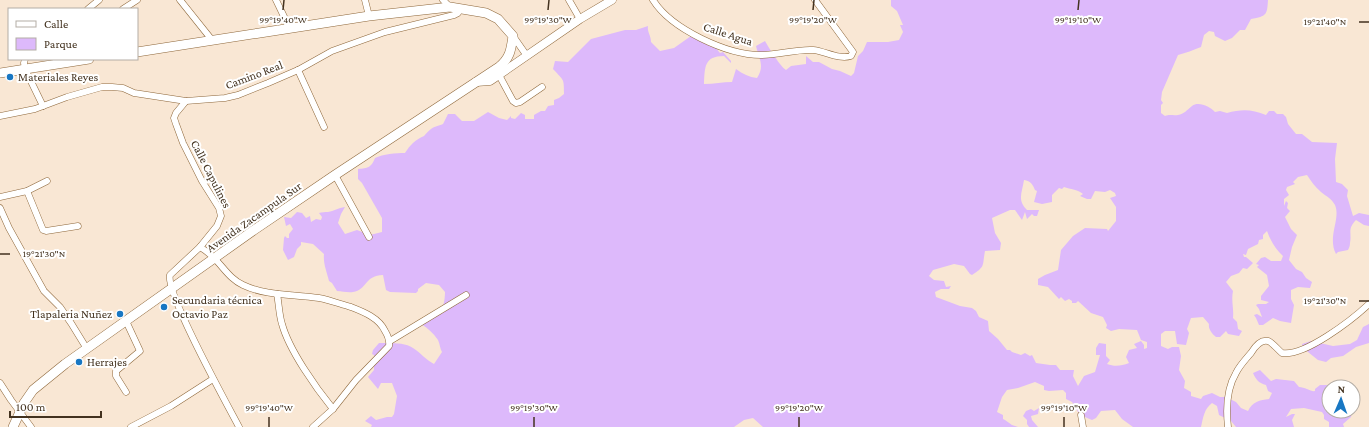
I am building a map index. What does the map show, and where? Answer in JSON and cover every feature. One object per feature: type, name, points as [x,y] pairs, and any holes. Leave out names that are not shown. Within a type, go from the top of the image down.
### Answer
[{"type":"main road","points":[[138,52],[289,27],[370,16],[450,8],[460,8],[486,13],[504,24],[513,36]]},
{"type":"main road","name":"Avenida Zacampula Sur","points":[[13,427],[32,390],[254,230],[499,67],[507,60],[512,48],[513,36]]},
{"type":"main road","points":[[0,73],[83,60]]},
{"type":"street","points":[[89,8],[100,0]]},
{"type":"street","points":[[125,8],[137,0]]},
{"type":"street","points":[[180,0],[212,40]]},
{"type":"street","points":[[276,0],[289,27]]},
{"type":"street","points":[[365,0],[370,16]]},
{"type":"street","points":[[443,0],[450,8]]},
{"type":"street","points":[[569,0],[580,19]]},
{"type":"street","points":[[476,82],[490,80],[499,75],[580,19],[612,0]]},
{"type":"street","name":"Calle Agua","points":[[653,0],[666,16],[685,30],[708,42],[736,51],[760,55],[814,50],[847,58],[853,55],[853,52],[815,0]]},
{"type":"street","name":"Camino Real","points":[[0,116],[24,112],[102,87],[123,88],[134,93],[186,101],[225,98],[238,95],[298,70],[332,52],[393,29],[454,15],[458,13],[460,8]]},
{"type":"street","points":[[513,36],[527,56]]},
{"type":"street","points":[[25,60],[25,69],[43,106]]},
{"type":"street","points":[[298,70],[324,127]]},
{"type":"street","points":[[499,75],[513,101],[516,103],[520,102],[542,87]]},
{"type":"street","name":"Calle Capulines","points":[[171,289],[169,280],[170,275],[200,247],[220,221],[221,212],[202,181],[183,143],[174,118],[176,113],[186,101]]},
{"type":"street","points":[[335,175],[369,237]]},
{"type":"street","points":[[0,197],[27,191],[47,181]]},
{"type":"street","points":[[27,191],[43,230],[46,231],[78,226]]},
{"type":"street","points":[[0,208],[9,228],[44,291],[60,307],[87,349]]},
{"type":"street","points":[[200,247],[215,259],[228,274],[243,285],[277,294],[323,299],[357,309],[376,319],[384,328],[390,341],[389,346],[356,380],[333,409],[313,427]]},
{"type":"street","points":[[171,289],[178,307],[213,379],[240,427]]},
{"type":"street","points":[[277,294],[281,323],[285,335],[319,392],[333,409]]},
{"type":"street","points":[[390,341],[466,295]]},
{"type":"street","points":[[1228,427],[1228,400],[1233,378],[1256,346],[1267,341],[1282,353],[1292,354],[1330,335],[1369,304]]},
{"type":"street","points":[[126,322],[140,351],[116,371],[116,376],[126,392]]},
{"type":"street","points":[[131,427],[171,406],[213,379]]},
{"type":"street","points":[[0,383],[31,427]]},
{"type":"street","points":[[1081,415],[1083,427]]},
{"type":"green space","points":[[891,0],[1268,0],[1265,14],[1263,16],[1251,19],[1245,30],[1240,30],[1232,38],[1225,41],[1215,36],[1214,32],[1209,31],[1204,35],[1201,47],[1178,55],[1162,92],[1161,100],[1163,103],[1161,105],[1161,113],[1165,116],[1176,115],[1185,112],[1192,106],[1198,104],[1210,108],[1215,112],[1220,111],[1227,113],[1246,110],[1266,115],[1269,111],[1274,111],[1277,114],[1283,114],[1286,117],[1288,124],[1296,134],[1302,134],[1312,142],[1337,143],[1335,159],[1336,182],[1342,184],[1348,190],[1347,196],[1353,216],[1359,213],[1369,215],[1369,226],[1356,220],[1351,229],[1348,250],[1338,252],[1336,254],[1333,241],[1336,216],[1335,205],[1331,199],[1317,188],[1307,175],[1298,177],[1293,182],[1295,184],[1287,187],[1286,190],[1289,195],[1284,199],[1284,206],[1286,201],[1288,203],[1287,208],[1290,211],[1285,217],[1291,229],[1297,235],[1289,260],[1296,269],[1302,272],[1306,278],[1312,282],[1310,288],[1298,287],[1291,290],[1291,299],[1294,305],[1291,323],[1273,318],[1263,325],[1259,325],[1254,315],[1257,314],[1262,317],[1256,305],[1266,304],[1269,302],[1261,300],[1261,296],[1269,286],[1267,275],[1257,267],[1259,265],[1256,264],[1261,258],[1265,257],[1271,261],[1281,261],[1283,256],[1274,245],[1267,231],[1263,235],[1263,239],[1259,240],[1258,244],[1248,249],[1246,255],[1243,254],[1244,257],[1253,263],[1247,269],[1243,268],[1239,273],[1231,276],[1226,282],[1233,291],[1233,318],[1237,322],[1238,329],[1242,331],[1239,336],[1228,334],[1226,331],[1220,337],[1216,337],[1209,328],[1209,324],[1203,317],[1191,318],[1187,329],[1189,333],[1186,345],[1177,344],[1175,331],[1165,331],[1161,334],[1161,346],[1168,349],[1172,347],[1179,347],[1181,356],[1179,370],[1185,381],[1184,388],[1191,392],[1191,396],[1201,399],[1203,396],[1212,393],[1236,402],[1241,408],[1248,411],[1252,405],[1257,402],[1269,399],[1272,393],[1268,391],[1266,385],[1260,382],[1254,375],[1253,373],[1260,370],[1271,381],[1276,379],[1294,381],[1299,387],[1312,391],[1315,391],[1315,389],[1321,385],[1321,412],[1304,408],[1291,409],[1286,417],[1295,414],[1292,420],[1294,427],[1236,427],[1231,421],[1219,415],[1217,406],[1212,403],[1209,405],[1203,417],[1201,427],[1133,427],[1122,419],[1115,410],[1101,411],[1096,418],[1092,420],[1080,415],[1072,402],[1066,399],[1066,393],[1063,390],[1044,390],[1044,386],[1035,382],[1007,390],[1002,397],[997,412],[1003,415],[1003,419],[1018,427],[763,427],[753,418],[744,420],[734,427],[371,427],[372,425],[365,421],[371,416],[376,420],[392,417],[394,414],[397,396],[392,383],[381,383],[378,389],[368,377],[374,370],[373,350],[379,343],[397,343],[413,348],[428,361],[434,364],[442,352],[438,340],[426,327],[421,324],[421,319],[434,318],[440,313],[444,303],[445,292],[439,285],[426,283],[418,289],[416,293],[390,292],[386,290],[383,275],[373,277],[358,291],[337,291],[329,281],[324,254],[313,244],[301,242],[301,245],[297,249],[294,257],[288,260],[283,250],[284,238],[285,236],[289,238],[289,234],[293,229],[290,224],[286,226],[284,217],[291,218],[297,212],[302,213],[306,218],[310,216],[311,222],[316,219],[321,220],[322,217],[319,213],[330,212],[345,207],[338,223],[345,234],[357,230],[370,235],[382,232],[382,218],[362,183],[358,179],[358,169],[369,167],[375,158],[390,154],[405,153],[418,139],[434,127],[443,124],[448,114],[455,114],[462,121],[474,121],[488,112],[499,118],[507,120],[511,116],[511,118],[515,119],[521,113],[525,115],[525,119],[534,119],[534,115],[541,111],[545,111],[548,106],[554,105],[554,100],[564,94],[563,80],[553,69],[555,61],[568,62],[591,39],[625,30],[636,30],[648,26],[651,42],[660,51],[674,48],[691,36],[710,41],[720,53],[723,52],[731,63],[724,56],[709,60],[705,68],[704,84],[732,82],[736,69],[746,75],[757,78],[761,70],[761,66],[756,46],[765,41],[778,61],[786,70],[791,66],[806,64],[806,56],[813,62],[819,62],[832,69],[851,76],[854,73],[858,56],[863,51],[867,42],[888,42],[899,40],[903,32],[900,25],[903,25],[897,11],[891,6]],"holes":[[[1024,180],[1028,181],[1037,191],[1034,202],[1042,204],[1052,202],[1052,195],[1059,188],[1062,189],[1064,187],[1083,194],[1080,196],[1087,199],[1091,199],[1095,191],[1105,192],[1110,190],[1115,193],[1116,196],[1110,198],[1116,207],[1116,221],[1108,231],[1107,229],[1085,228],[1073,236],[1061,250],[1058,270],[1038,279],[1038,285],[1048,287],[1059,299],[1061,297],[1065,301],[1069,299],[1072,303],[1076,303],[1078,301],[1091,313],[1103,317],[1107,325],[1106,328],[1111,331],[1119,329],[1137,330],[1141,340],[1147,342],[1147,348],[1144,349],[1144,345],[1141,341],[1134,344],[1137,348],[1129,350],[1126,357],[1129,363],[1118,366],[1107,364],[1110,360],[1106,356],[1106,344],[1099,343],[1096,348],[1096,355],[1100,355],[1095,372],[1084,376],[1078,386],[1073,376],[1074,370],[1060,370],[1056,365],[1036,363],[1032,355],[1030,356],[1025,353],[1021,355],[1007,350],[989,331],[988,321],[979,317],[976,311],[972,308],[960,306],[936,297],[935,292],[941,289],[949,289],[951,286],[946,287],[944,281],[934,280],[929,276],[933,270],[954,264],[964,266],[972,275],[980,270],[983,265],[985,251],[1000,250],[1001,243],[995,233],[992,218],[1010,210],[1015,210],[1022,220],[1025,212],[1027,219],[1032,214],[1037,216],[1039,210],[1027,210],[1021,200]]]},
{"type":"green space","points":[[1369,324],[1369,343],[1356,347],[1343,356],[1331,358],[1326,362],[1318,360],[1303,348],[1302,344],[1311,341],[1333,346],[1350,344],[1357,340],[1363,327]]},
{"type":"green space","points":[[1039,408],[1038,414],[1031,416],[1032,420],[1038,427],[1029,427],[1027,420],[1023,416],[1026,411],[1031,409],[1034,411]]},
{"type":"green space","points":[[1324,419],[1349,419],[1343,424],[1344,427],[1329,427],[1329,422]]},
{"type":"place","name":"Materiales Reyes","points":[[10,77]]},
{"type":"place","name":"Secundaria técnica Octavio Paz","points":[[164,307]]},
{"type":"place","name":"Tlapaleria Nuñez","points":[[120,314]]},
{"type":"place","name":"Herrajes","points":[[79,362]]}]
